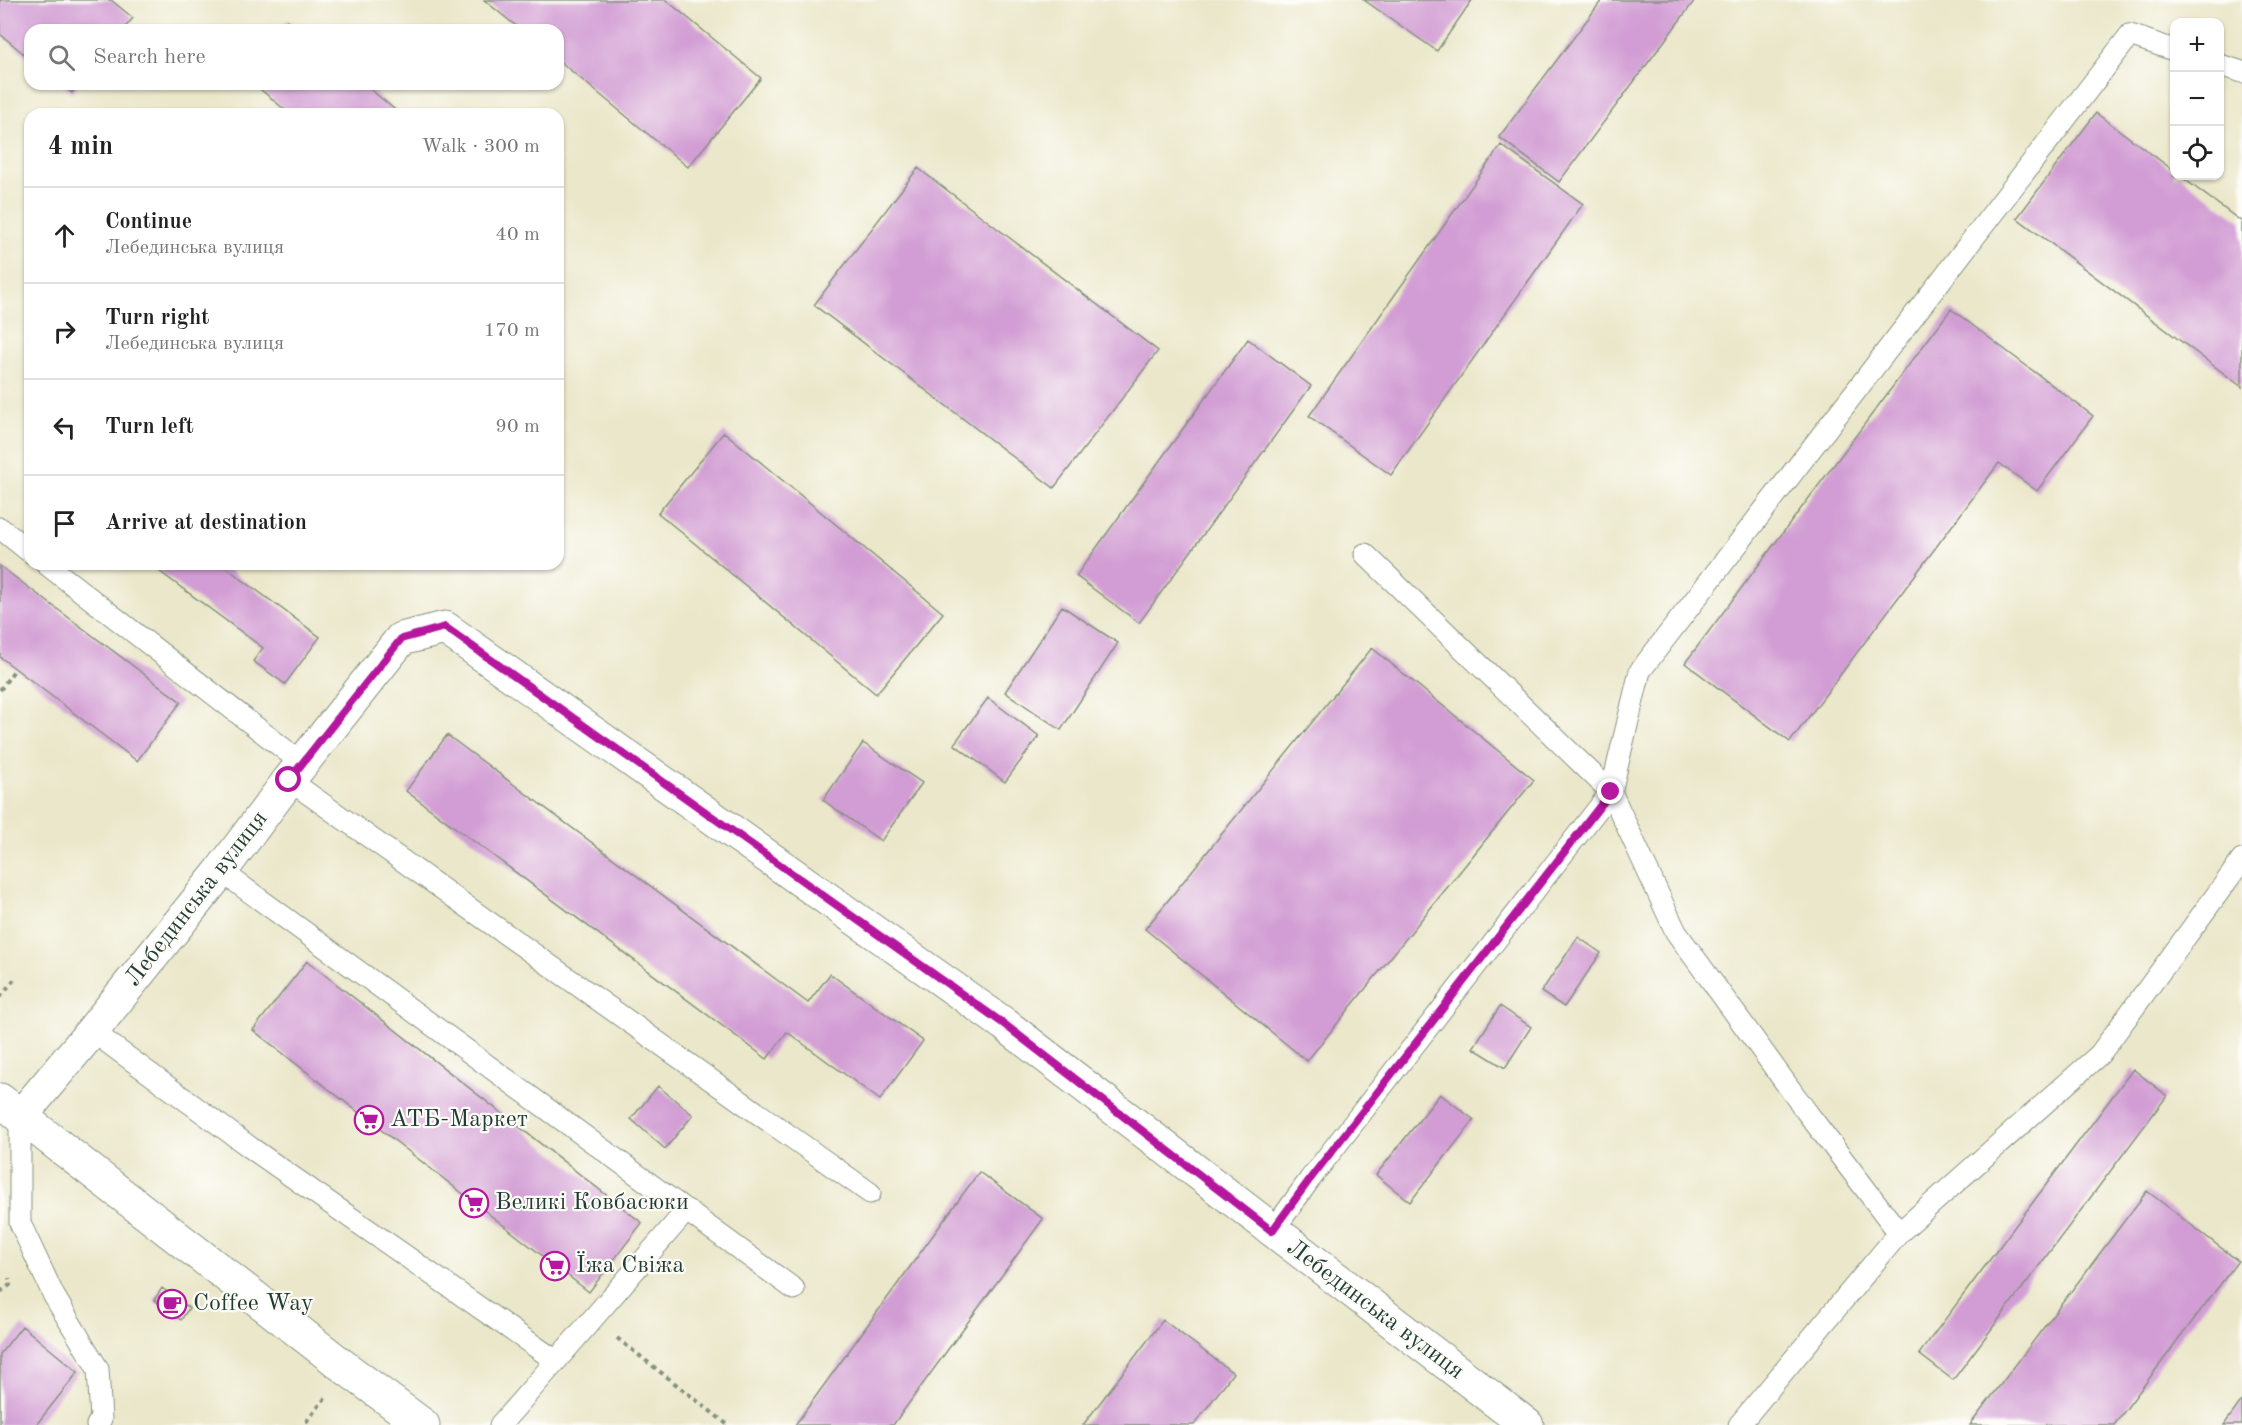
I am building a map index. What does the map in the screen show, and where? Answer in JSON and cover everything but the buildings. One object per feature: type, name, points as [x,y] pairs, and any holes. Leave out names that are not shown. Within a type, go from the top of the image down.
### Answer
[{"type":"street","name":"Лебединська вулиця","points":[[10,1109],[92,1031],[221,871],[401,639],[445,627],[1004,1024],[1527,1425]]},
{"type":"street","points":[[10,1109],[423,1425]]},
{"type":"lane","points":[[1272,1231],[1611,792],[1640,671],[2130,35],[2170,48]]},
{"type":"lane","points":[[2224,66],[2242,72]]},
{"type":"lane","points":[[0,528],[24,547]]},
{"type":"lane","points":[[1365,554],[1611,792],[1676,932],[1806,1111],[1899,1233]]},
{"type":"lane","points":[[53,570],[296,772],[870,1193]]},
{"type":"lane","points":[[1739,1425],[1899,1233],[2100,1054],[2242,860]]},
{"type":"lane","points":[[221,871],[794,1289]]},
{"type":"lane","points":[[92,1031],[261,1154],[556,1361]]},
{"type":"lane","points":[[10,1109],[20,1223],[54,1296],[98,1369],[101,1419],[96,1425]]},
{"type":"lane","points":[[500,1425],[687,1210]]},
{"type":"path","points":[[0,690],[15,669]]},
{"type":"path","points":[[0,997],[17,976]]},
{"type":"path","points":[[592,1319],[728,1425]]},
{"type":"place","name":"АТБ-Маркет","points":[[369,1120]]},
{"type":"place","name":"Великі Ковбасюки","points":[[474,1203]]},
{"type":"place","name":"Їжа Свіжа","points":[[555,1266]]},
{"type":"place","name":"Coffee Way","points":[[172,1304]]},
{"type":"route","points":[[289,780],[401,639],[445,627],[1004,1024],[1272,1231],[1611,792]]}]
